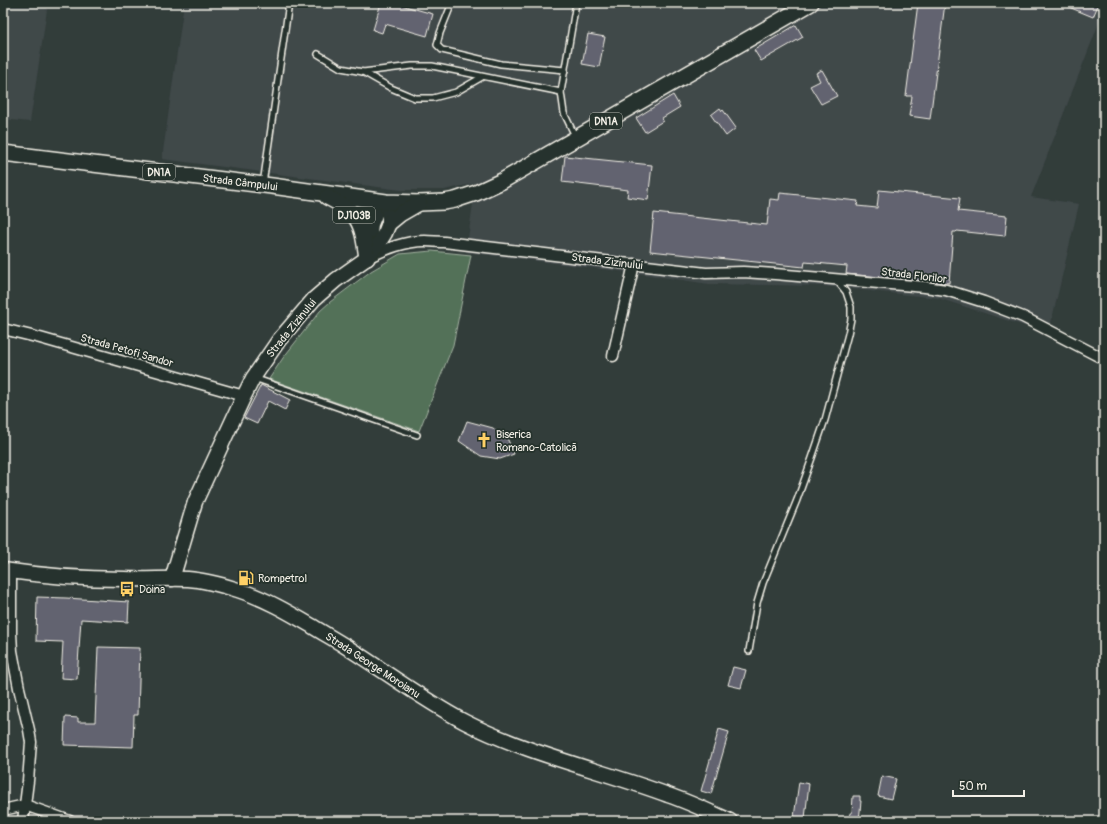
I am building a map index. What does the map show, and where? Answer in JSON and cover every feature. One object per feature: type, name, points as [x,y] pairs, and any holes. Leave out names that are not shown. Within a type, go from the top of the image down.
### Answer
[{"type":"main road","name":"DN1A","points":[[576,138],[811,3]]},
{"type":"main road","name":"Strada Câmpului","points":[[3,153],[263,185],[386,202],[419,203],[444,202],[476,194],[502,181],[576,138]]},
{"type":"main road","name":"DJ103B","points":[[315,192],[342,205],[355,216],[361,226],[367,258]]},
{"type":"main road","name":"DJ103B","points":[[367,258],[371,224],[376,212],[386,202]]},
{"type":"main road","name":"DJ103B","points":[[367,258],[385,233],[389,223],[386,202]]},
{"type":"main road","name":"DJ103B","points":[[389,223],[400,214],[419,203]]},
{"type":"main road","name":"Strada Zizinului","points":[[172,579],[195,502],[253,378],[279,340],[314,299],[336,280],[367,258]]},
{"type":"main road","name":"Strada George Moroianu","points":[[7,570],[93,579],[189,579],[237,589],[271,603],[301,619],[345,646],[431,703],[496,737],[668,795],[700,807],[730,821]]},
{"type":"street","name":"Strada Zizinului","points":[[367,258],[386,249],[424,241],[444,242],[706,273]]},
{"type":"street","points":[[613,356],[634,264]]},
{"type":"street","name":"Strada Florilor","points":[[706,273],[743,272],[946,290],[984,302],[1023,317],[1104,359]]},
{"type":"street","name":"Strada Petofi Sandor","points":[[3,329],[40,338],[244,396]]},
{"type":"street","points":[[7,570],[12,651],[31,742],[23,821]]},
{"type":"street","points":[[3,810],[25,805],[70,821]]},
{"type":"lane","points":[[263,185],[289,3]]},
{"type":"lane","points":[[452,3],[440,33],[437,45],[442,50],[501,64],[565,70]]},
{"type":"lane","points":[[576,3],[561,92],[564,113],[576,138]]},
{"type":"lane","points":[[318,54],[341,68],[363,72],[412,66],[432,66],[561,92]]},
{"type":"lane","points":[[363,72],[391,88],[415,98],[433,98],[456,92],[482,77]]},
{"type":"lane","points":[[749,651],[757,603],[763,583],[797,500],[825,420],[848,334],[851,319],[851,307],[846,292],[836,280]]},
{"type":"lane","points":[[253,378],[417,435]]},
{"type":"shaded area","points":[[3,3],[48,3],[30,122],[3,119]]},
{"type":"shaded area","points":[[184,3],[1104,3],[1104,10],[1031,197],[1079,204],[1051,323],[1037,330],[938,298],[822,286],[709,284],[466,252],[476,183],[444,190],[401,190],[162,159]]},
{"type":"green space","points":[[432,251],[471,255],[453,345],[419,431],[269,379],[283,358],[320,311],[330,302],[371,271],[400,254]]},
{"type":"building","points":[[381,3],[394,3],[433,14],[427,36],[385,24],[382,33],[373,30]]},
{"type":"building","points":[[918,3],[945,3],[930,119],[909,116],[912,96],[906,96]]},
{"type":"building","points":[[1059,3],[1099,3],[1093,17]]},
{"type":"building","points":[[796,25],[803,37],[761,61],[754,50]]},
{"type":"building","points":[[588,34],[605,37],[599,67],[582,64]]},
{"type":"building","points":[[822,70],[837,96],[821,104],[810,86],[820,81],[816,73]]},
{"type":"building","points":[[673,95],[680,107],[662,118],[663,121],[645,132],[636,118]]},
{"type":"building","points":[[720,108],[736,128],[726,136],[711,115]]},
{"type":"building","points":[[565,156],[652,165],[648,200],[627,197],[628,190],[562,182]]},
{"type":"building","points":[[879,190],[960,198],[958,211],[1007,216],[1005,236],[957,231],[953,232],[949,283],[846,274],[847,266],[805,262],[804,267],[650,251],[654,213],[767,225],[770,199],[779,200],[780,193],[858,201],[857,206],[877,208]]},
{"type":"building","points":[[261,385],[290,400],[285,410],[268,401],[257,424],[244,418]]},
{"type":"building","name":"Biserica Romano-Catolică","points":[[467,421],[493,428],[508,440],[514,454],[500,459],[481,456],[459,441]]},
{"type":"building","points":[[37,597],[129,602],[128,622],[81,619],[77,679],[61,678],[63,642],[36,641]]},
{"type":"building","points":[[98,647],[140,648],[138,715],[134,715],[133,747],[64,745],[65,717],[78,718],[78,722],[95,722]]},
{"type":"building","points":[[733,667],[746,670],[741,688],[728,685]]},
{"type":"building","points":[[719,729],[729,732],[711,794],[701,791]]},
{"type":"building","points":[[882,776],[896,779],[891,799],[878,796]]},
{"type":"building","points":[[799,782],[809,784],[805,818],[794,817]]},
{"type":"building","points":[[853,796],[860,796],[859,821],[849,821],[850,813],[852,813]]},
{"type":"place","name":"Biserica Romano-Catolică","points":[[484,440]]},
{"type":"place","name":"Rompetrol","points":[[246,578]]},
{"type":"place","name":"Doina","points":[[127,589]]}]
